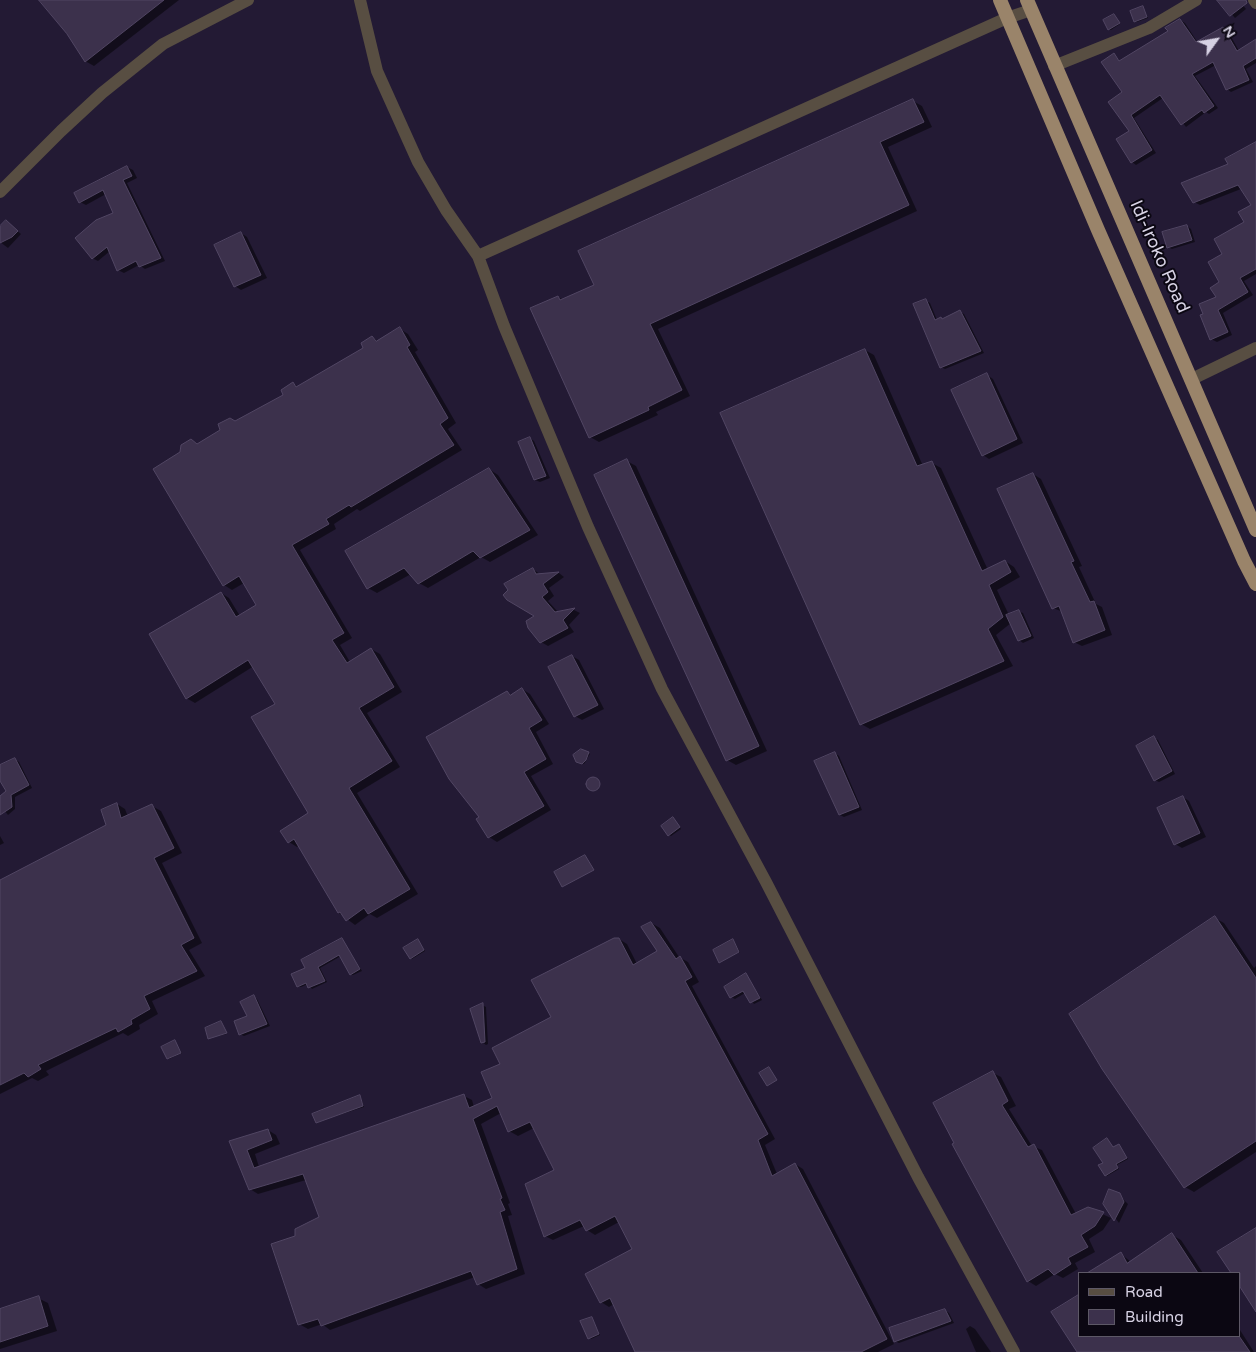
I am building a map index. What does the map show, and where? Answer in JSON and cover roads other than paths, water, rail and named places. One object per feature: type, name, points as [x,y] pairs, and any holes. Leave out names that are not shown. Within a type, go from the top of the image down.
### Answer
[{"type":"highway","points":[[1000,0],[1098,230],[1244,561],[1256,584]]},
{"type":"highway","name":"Idi-Iroko Road","points":[[1029,5],[1054,66],[1192,378],[1256,530]]},
{"type":"street","points":[[0,192],[61,130],[163,44],[248,0]]},
{"type":"street","points":[[360,0],[377,70],[418,162],[446,210],[478,256],[504,326],[584,518],[662,689],[766,882],[918,1177],[1014,1352]]},
{"type":"street","points":[[1054,66],[1149,28],[1196,0]]},
{"type":"street","points":[[478,256],[1007,18],[1029,5]]},
{"type":"street","points":[[1192,378],[1256,348]]}]
